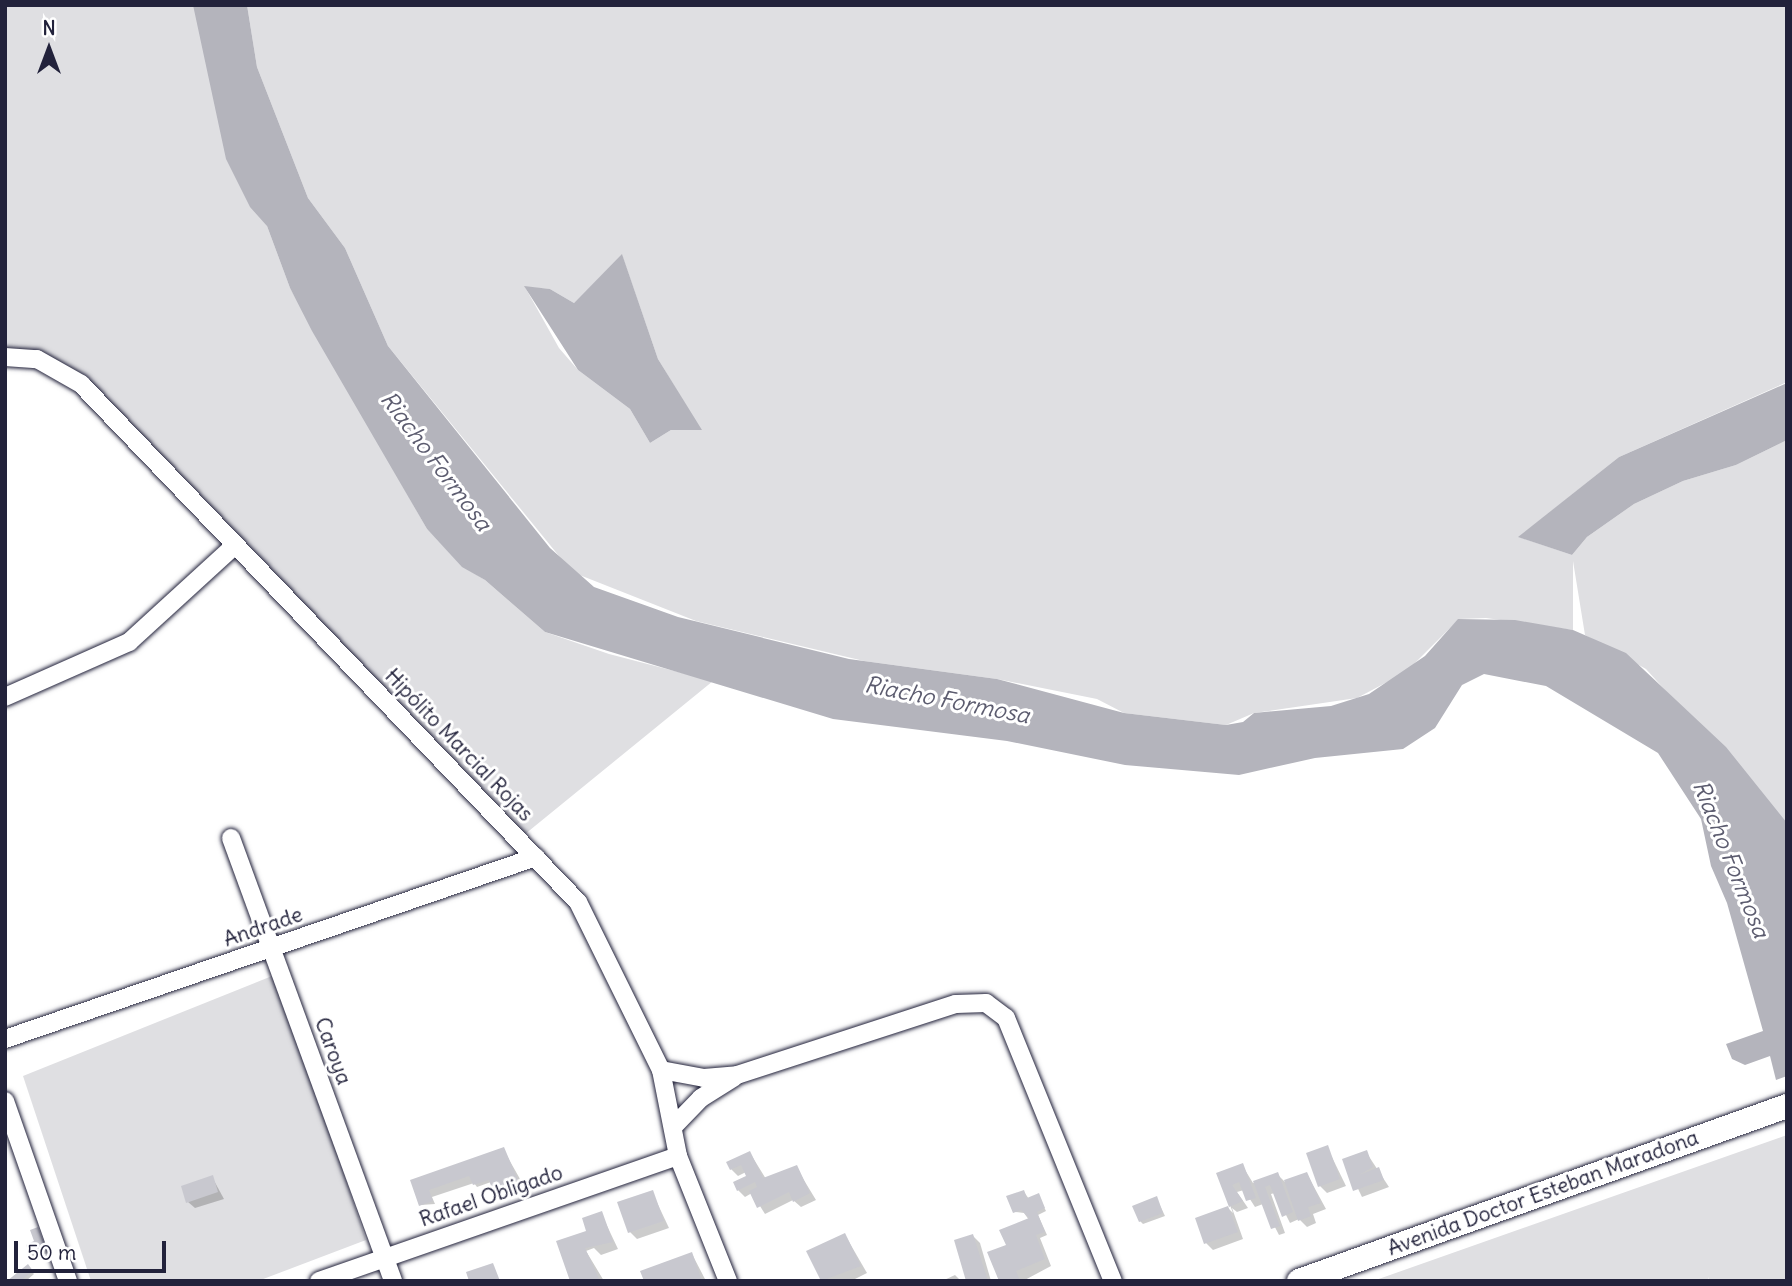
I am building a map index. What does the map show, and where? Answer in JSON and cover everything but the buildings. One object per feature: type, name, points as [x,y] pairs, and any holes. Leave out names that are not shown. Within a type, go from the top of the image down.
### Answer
[{"type":"main road","name":"Avenida Doctor Esteban Maradona","points":[[1299,1281],[1787,1106]]},
{"type":"street","name":"Hipólito Marcial Rojas","points":[[5,357],[37,359],[81,384],[578,902],[661,1070],[678,1156],[728,1281]]},
{"type":"street","points":[[5,697],[129,642],[234,546]]},
{"type":"street","name":"Caroya","points":[[231,838],[393,1281]]},
{"type":"street","name":"Andrade","points":[[5,1040],[536,857]]},
{"type":"street","points":[[661,1070],[704,1078],[737,1075],[956,1004],[986,1003],[1006,1018],[1112,1281]]},
{"type":"street","points":[[673,1127],[701,1098],[737,1075]]},
{"type":"street","points":[[5,1101],[68,1281]]},
{"type":"street","name":"Rafael Obligado","points":[[320,1281],[678,1156]]},
{"type":"shaded area","points":[[5,5],[218,5],[267,226],[290,288],[427,529],[462,566],[485,580],[545,632],[609,654],[713,681],[519,839],[81,384],[5,357]]},
{"type":"shaded area","points":[[247,5],[1787,5],[1787,382],[1619,457],[1519,537],[1572,555],[1587,537],[1634,504],[1683,481],[1736,465],[1787,440],[1787,825],[1646,669],[1585,635],[1573,561],[1573,630],[1486,618],[1459,619],[1406,672],[1357,698],[1254,713],[1226,725],[1124,713],[1097,699],[997,679],[864,661],[696,621],[572,572],[388,346],[345,248],[308,198],[257,67]],"holes":[[[622,255],[658,359],[701,430],[671,430],[650,443],[630,409],[578,370],[559,348],[525,287],[550,289],[574,303]]]},
{"type":"shaded area","points":[[277,974],[366,1240],[258,1281],[91,1281],[23,1076]]},
{"type":"shaded area","points":[[1787,1135],[1787,1281],[1709,1281],[1708,1277],[1708,1281],[1373,1281]]},
{"type":"water","name":"Riacho Formosa","points":[[193,5],[247,5],[257,67],[308,198],[345,248],[388,346],[550,548],[594,587],[678,617],[849,659],[997,679],[1124,713],[1226,725],[1243,722],[1254,713],[1331,706],[1369,694],[1425,656],[1458,619],[1515,620],[1573,630],[1626,653],[1726,747],[1787,823],[1787,1076],[1776,1080],[1770,1056],[1745,1065],[1732,1059],[1726,1044],[1763,1031],[1727,903],[1711,866],[1701,819],[1658,753],[1546,686],[1484,674],[1462,685],[1435,728],[1403,749],[1315,758],[1239,775],[1125,765],[1007,741],[833,719],[545,632],[485,580],[462,567],[427,529],[312,331],[290,288],[267,226],[250,207],[226,159]]},
{"type":"water","points":[[622,254],[658,359],[702,430],[671,430],[650,443],[630,409],[578,370],[524,286],[550,289],[574,303]]},
{"type":"water","points":[[1787,383],[1787,440],[1736,465],[1683,481],[1634,504],[1587,537],[1572,555],[1518,537],[1619,457]]}]
